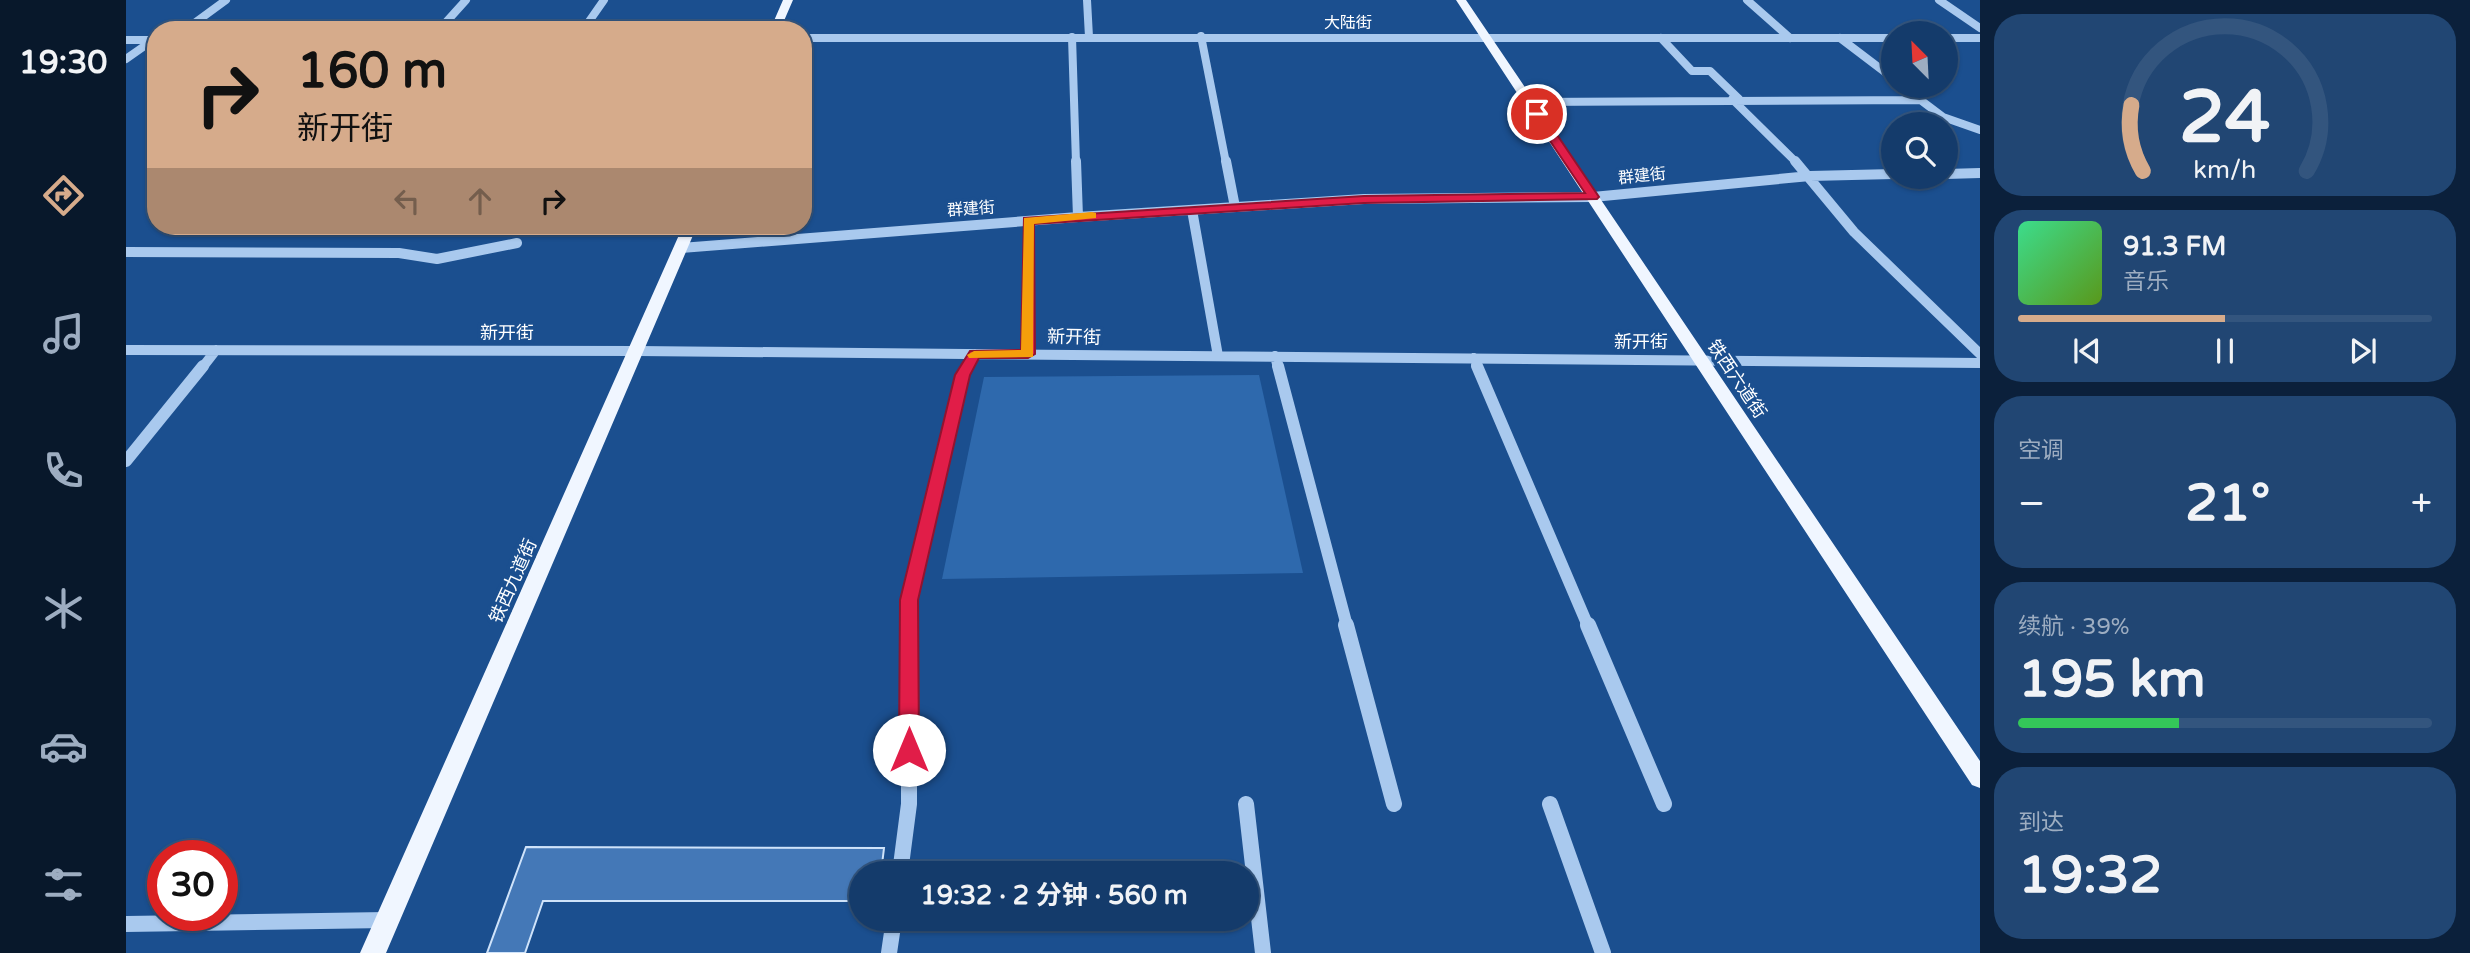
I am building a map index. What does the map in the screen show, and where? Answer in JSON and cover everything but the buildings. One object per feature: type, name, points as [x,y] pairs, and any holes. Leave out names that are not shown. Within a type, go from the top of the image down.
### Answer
[{"type":"main road","points":[[779,21],[788,0]]},
{"type":"main road","name":"铁西六道街","points":[[1461,0],[1702,360],[1972,755],[1980,779]]},
{"type":"main road","name":"铁西九道街","points":[[373,953],[638,351],[686,235]]},
{"type":"street","points":[[197,21],[226,0]]},
{"type":"street","points":[[447,21],[466,0]]},
{"type":"street","points":[[589,21],[604,0]]},
{"type":"street","points":[[1087,0],[1089,37]]},
{"type":"street","points":[[1747,0],[1790,38]]},
{"type":"street","points":[[1939,0],[1980,28]]},
{"type":"street","points":[[1201,36],[1234,207]]},
{"type":"street","points":[[1072,37],[1078,217]]},
{"type":"street","name":"大陆街","points":[[812,38],[1881,38]]},
{"type":"street","points":[[1661,38],[1692,71],[1710,71],[1810,176],[1854,232],[1980,354]]},
{"type":"street","points":[[1840,38],[1881,69]]},
{"type":"street","points":[[1958,38],[1980,38]]},
{"type":"street","points":[[126,40],[147,40]]},
{"type":"street","points":[[126,59],[147,45]]},
{"type":"street","points":[[1917,98],[1943,117],[1980,130]]},
{"type":"street","points":[[1529,102],[1920,100]]},
{"type":"street","points":[[1958,174],[1980,173]]},
{"type":"street","name":"群建街","points":[[681,248],[1028,220],[1234,207],[1364,200],[1593,197],[1810,176],[1881,174]]},
{"type":"street","points":[[1192,210],[1218,356]]},
{"type":"street","points":[[1028,220],[1028,354]]},
{"type":"street","points":[[126,252],[399,253],[437,259],[517,243]]},
{"type":"street","name":"新开街","points":[[126,350],[638,351],[1980,363]]},
{"type":"street","points":[[126,461],[216,350]]},
{"type":"street","points":[[902,861],[909,804],[909,600],[962,375],[975,354]]},
{"type":"street","points":[[1275,356],[1394,804]]},
{"type":"street","points":[[1474,358],[1664,804]]},
{"type":"street","points":[[1246,804],[1263,953]]},
{"type":"street","points":[[1550,804],[1603,953]]},
{"type":"street","points":[[126,924],[387,920]]},
{"type":"street","points":[[889,953],[892,931]]},
{"type":"shaded area","points":[[1259,375],[1303,573],[942,579],[984,377]]},
{"type":"slow traffic","points":[[974,355],[1028,354],[1028,220],[1092,216]]},
{"type":"route","points":[[909,750],[909,600],[962,375],[975,354],[1028,354],[1028,220],[1364,200],[1593,197],[1537,114]]}]
